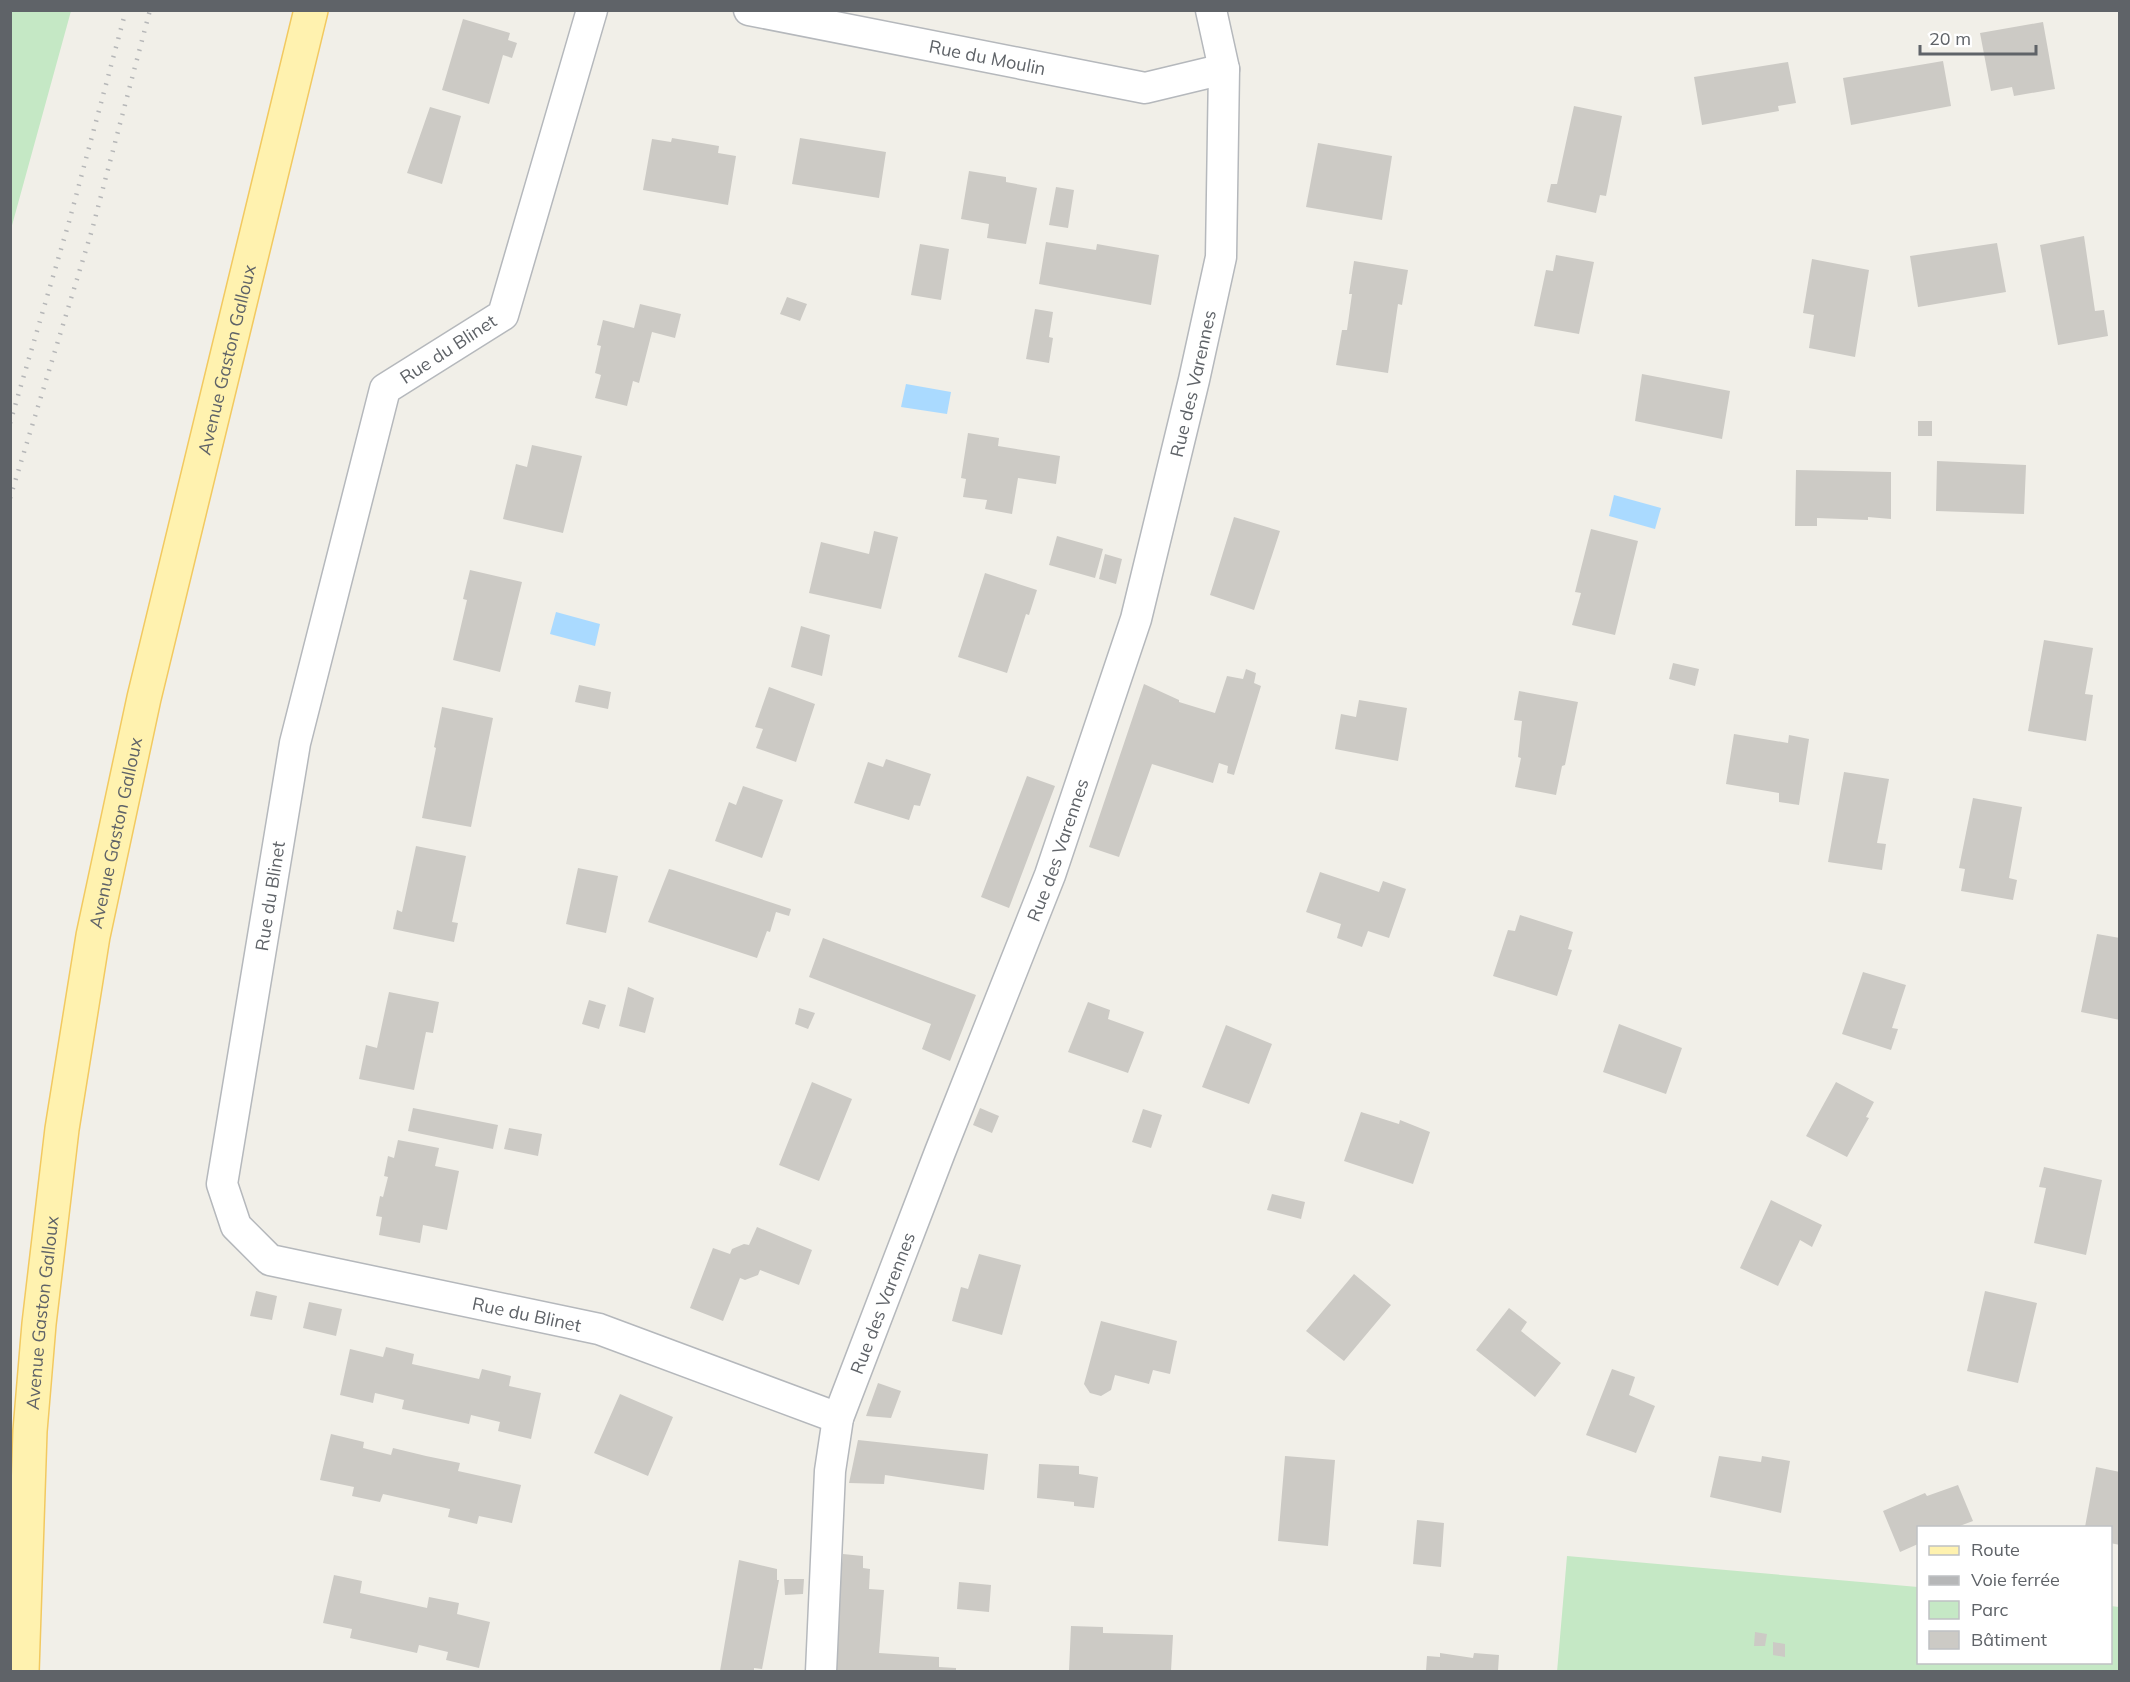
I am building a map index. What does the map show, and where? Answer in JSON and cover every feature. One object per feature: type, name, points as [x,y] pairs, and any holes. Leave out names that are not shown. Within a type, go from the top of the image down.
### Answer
[{"type":"main road","name":"Avenue Gaston Galloux","points":[[22,1671],[30,1431],[39,1324],[62,1129],[93,936],[144,698],[311,10]]},
{"type":"street","name":"Rue du Blinet","points":[[592,10],[503,315],[385,389],[295,743],[222,1184],[236,1226],[270,1260],[599,1329],[838,1418]]},
{"type":"street","name":"Rue du Moulin","points":[[749,10],[1145,88],[1224,69]]},
{"type":"street","name":"Rue des Varennes","points":[[821,1671],[830,1471],[838,1418],[1050,875],[1136,619],[1194,380],[1221,257],[1224,69],[1211,10]]},
{"type":"green space","points":[[10,11],[71,11],[11,229]]},
{"type":"green space","points":[[1567,1556],[1917,1587],[1917,1664],[2112,1664],[2112,1606],[2119,1607],[2119,1671],[1557,1672]]},
{"type":"water","points":[[906,384],[951,392],[947,414],[901,407]]},
{"type":"water","points":[[1614,495],[1661,508],[1655,529],[1609,516]]},
{"type":"water","points":[[556,612],[600,624],[595,646],[550,634]]},
{"type":"building","points":[[463,19],[510,33],[508,40],[517,43],[512,58],[503,55],[489,104],[442,90]]},
{"type":"building","points":[[2043,22],[2055,89],[2014,96],[2012,87],[1991,91],[1980,33]]},
{"type":"building","points":[[1943,61],[1951,106],[1851,125],[1843,78]]},
{"type":"building","points":[[1788,62],[1796,103],[1778,106],[1779,111],[1702,125],[1694,77]]},
{"type":"building","points":[[1574,106],[1622,116],[1606,196],[1600,195],[1596,213],[1547,202],[1551,184],[1557,184]]},
{"type":"building","points":[[430,107],[461,116],[442,184],[407,173]]},
{"type":"building","points":[[672,138],[719,146],[718,153],[736,156],[728,205],[643,190],[652,139],[671,142]]},
{"type":"building","points":[[800,138],[886,152],[879,198],[792,184]]},
{"type":"building","points":[[1318,143],[1392,156],[1382,220],[1306,207]]},
{"type":"building","points":[[969,171],[1006,177],[1006,182],[1037,188],[1026,244],[987,238],[989,224],[961,219]]},
{"type":"building","points":[[1056,187],[1074,190],[1068,228],[1049,225]]},
{"type":"building","points":[[2084,236],[2095,311],[2104,310],[2108,336],[2058,345],[2040,245]]},
{"type":"building","points":[[1046,242],[1096,250],[1097,244],[1159,255],[1151,305],[1039,284]]},
{"type":"building","points":[[1997,243],[2006,292],[1918,307],[1910,256]]},
{"type":"building","points":[[920,244],[949,249],[941,300],[911,295]]},
{"type":"building","points":[[1556,255],[1594,262],[1579,334],[1534,326],[1546,270],[1553,271]]},
{"type":"building","points":[[1812,259],[1869,270],[1855,357],[1809,348],[1814,315],[1803,313]]},
{"type":"building","points":[[1354,261],[1408,270],[1402,305],[1398,304],[1388,373],[1336,365],[1342,330],[1347,330]]},
{"type":"building","points":[[787,297],[807,304],[800,321],[780,314]]},
{"type":"building","points":[[640,304],[681,314],[675,338],[652,332],[639,383],[633,381],[627,406],[595,398],[601,375],[595,373],[601,346],[597,345],[603,320],[634,328]]},
{"type":"building","points":[[1035,309],[1053,312],[1049,337],[1053,338],[1049,363],[1026,359]]},
{"type":"building","points":[[1642,374],[1730,391],[1722,439],[1635,421]]},
{"type":"building","points":[[1918,421],[1932,421],[1932,436],[1918,436]]},
{"type":"building","points":[[968,433],[999,438],[998,446],[1060,456],[1056,484],[1018,478],[1012,514],[985,509],[987,500],[963,497],[966,479],[961,478]]},
{"type":"building","points":[[532,445],[582,456],[563,533],[503,519],[516,464],[527,467]]},
{"type":"building","points":[[1937,461],[2026,465],[2024,514],[1936,511]]},
{"type":"building","points":[[1796,470],[1891,472],[1891,519],[1817,518],[1817,526],[1795,526]]},
{"type":"building","points":[[1234,517],[1280,531],[1254,610],[1210,595]]},
{"type":"building","points":[[1591,529],[1638,541],[1615,635],[1572,625],[1581,593],[1575,592]]},
{"type":"building","points":[[874,531],[898,537],[881,609],[809,593],[821,542],[869,554]]},
{"type":"building","points":[[1057,536],[1103,549],[1095,578],[1049,565]]},
{"type":"building","points":[[1105,554],[1122,559],[1116,584],[1099,579]]},
{"type":"building","points":[[470,570],[522,582],[500,672],[453,660],[467,600],[463,599]]},
{"type":"building","points":[[985,573],[1037,590],[1029,615],[1026,614],[1007,673],[958,657]]},
{"type":"building","points":[[801,626],[830,635],[822,676],[791,667]]},
{"type":"building","points":[[2044,640],[2093,648],[2085,694],[2093,695],[2086,741],[2028,731]]},
{"type":"building","points":[[1673,663],[1699,669],[1695,686],[1669,679]]},
{"type":"building","points":[[1246,669],[1256,673],[1254,683],[1261,686],[1234,775],[1227,773],[1228,766],[1219,763],[1213,783],[1152,764],[1119,857],[1089,847],[1144,684],[1179,702],[1215,713],[1227,676],[1243,679]]},
{"type":"building","points":[[579,685],[611,692],[608,709],[575,702]]},
{"type":"building","points":[[769,687],[815,704],[796,762],[756,748],[763,729],[755,727]]},
{"type":"building","points":[[1519,691],[1578,702],[1565,765],[1562,766],[1556,795],[1515,787],[1521,758],[1518,757],[1522,721],[1514,720]]},
{"type":"building","points":[[1359,700],[1407,708],[1398,761],[1335,749],[1341,714],[1356,717]]},
{"type":"building","points":[[442,707],[493,718],[471,827],[422,818]]},
{"type":"building","points":[[1734,734],[1788,743],[1789,735],[1809,739],[1799,805],[1779,802],[1779,793],[1726,784]]},
{"type":"building","points":[[886,759],[931,774],[920,806],[914,805],[909,820],[854,803],[868,762],[883,767]]},
{"type":"building","points":[[1844,772],[1889,779],[1877,843],[1886,844],[1882,870],[1828,862]]},
{"type":"building","points":[[1027,776],[1055,786],[1009,908],[981,897]]},
{"type":"building","points":[[743,786],[783,800],[762,858],[715,841],[729,802],[736,805]]},
{"type":"building","points":[[1973,798],[2022,807],[2009,878],[2017,880],[2013,900],[1961,891],[1965,869],[1959,868]]},
{"type":"building","points":[[416,846],[466,856],[452,922],[458,923],[454,942],[393,929],[397,910],[402,912]]},
{"type":"building","points":[[578,868],[618,876],[606,933],[566,924]]},
{"type":"building","points":[[669,869],[791,909],[789,916],[776,912],[770,932],[767,931],[757,958],[648,922]]},
{"type":"building","points":[[1320,872],[1379,892],[1383,881],[1406,889],[1389,938],[1368,931],[1362,947],[1337,938],[1341,924],[1306,912]]},
{"type":"building","points":[[1520,915],[1573,932],[1568,949],[1572,950],[1557,996],[1493,976],[1508,930],[1515,931]]},
{"type":"building","points":[[2097,934],[2120,938],[2120,1020],[2081,1012]]},
{"type":"building","points":[[823,938],[976,995],[950,1061],[922,1049],[931,1024],[809,977]]},
{"type":"building","points":[[1863,972],[1906,985],[1892,1028],[1898,1029],[1891,1050],[1842,1034]]},
{"type":"building","points":[[628,987],[654,998],[645,1033],[619,1026]]},
{"type":"building","points":[[389,992],[439,1002],[433,1033],[426,1032],[414,1090],[359,1079],[366,1045],[377,1048]]},
{"type":"building","points":[[589,1000],[606,1005],[599,1029],[582,1024]]},
{"type":"building","points":[[1088,1002],[1110,1010],[1108,1019],[1144,1032],[1128,1073],[1068,1052]]},
{"type":"building","points":[[799,1008],[815,1013],[808,1029],[795,1024]]},
{"type":"building","points":[[1619,1024],[1682,1048],[1666,1094],[1603,1072]]},
{"type":"building","points":[[1226,1025],[1272,1044],[1249,1104],[1202,1087]]},
{"type":"building","points":[[812,1082],[852,1099],[819,1181],[779,1165]]},
{"type":"building","points":[[1836,1082],[1874,1102],[1866,1117],[1869,1118],[1847,1157],[1806,1136]]},
{"type":"building","points":[[413,1108],[498,1125],[493,1149],[408,1131]]},
{"type":"building","points":[[980,1108],[999,1116],[992,1133],[973,1125]]},
{"type":"building","points":[[1143,1109],[1162,1115],[1151,1148],[1132,1142]]},
{"type":"building","points":[[1361,1112],[1399,1124],[1400,1120],[1430,1132],[1413,1184],[1344,1161]]},
{"type":"building","points":[[509,1128],[542,1134],[538,1156],[504,1149]]},
{"type":"building","points":[[398,1140],[439,1148],[435,1166],[459,1171],[447,1230],[423,1225],[420,1243],[379,1235],[382,1217],[376,1216],[380,1196],[383,1197],[388,1177],[384,1176],[388,1156],[394,1158]]},
{"type":"building","points":[[2044,1167],[2102,1180],[2086,1255],[2034,1243],[2046,1188],[2039,1187]]},
{"type":"building","points":[[1272,1194],[1305,1202],[1301,1219],[1267,1210]]},
{"type":"building","points":[[1771,1200],[1822,1225],[1812,1247],[1800,1240],[1778,1286],[1740,1268]]},
{"type":"building","points":[[757,1227],[812,1250],[799,1285],[760,1270],[758,1275],[745,1280],[740,1278],[723,1321],[690,1308],[713,1248],[730,1254],[732,1249],[744,1244],[749,1245]]},
{"type":"building","points":[[979,1254],[1021,1265],[1002,1335],[952,1321],[961,1287],[968,1289]]},
{"type":"building","points":[[1354,1274],[1391,1305],[1344,1361],[1306,1331]]},
{"type":"building","points":[[256,1291],[277,1296],[272,1320],[250,1316]]},
{"type":"building","points":[[1985,1291],[2037,1303],[2018,1383],[1967,1371]]},
{"type":"building","points":[[309,1302],[342,1309],[336,1336],[303,1328]]},
{"type":"building","points":[[1509,1308],[1527,1322],[1521,1331],[1561,1363],[1535,1397],[1476,1350]]},
{"type":"building","points":[[1101,1321],[1177,1341],[1170,1374],[1153,1370],[1149,1384],[1115,1375],[1111,1390],[1101,1396],[1090,1393],[1084,1384]]},
{"type":"building","points":[[386,1347],[414,1354],[412,1364],[479,1379],[482,1369],[511,1376],[509,1386],[541,1393],[531,1439],[498,1431],[500,1422],[471,1415],[469,1424],[402,1409],[404,1400],[375,1393],[373,1403],[340,1395],[350,1349],[383,1357]]},
{"type":"building","points":[[1612,1369],[1635,1377],[1629,1395],[1655,1406],[1636,1453],[1586,1435]]},
{"type":"building","points":[[878,1383],[901,1391],[891,1418],[866,1416]]},
{"type":"building","points":[[620,1394],[673,1417],[648,1476],[594,1453]]},
{"type":"building","points":[[331,1434],[364,1442],[363,1448],[391,1455],[393,1448],[460,1463],[458,1471],[521,1485],[512,1523],[479,1516],[477,1524],[448,1517],[450,1509],[383,1494],[380,1502],[352,1496],[354,1487],[320,1480]]},
{"type":"building","points":[[858,1440],[988,1454],[984,1490],[885,1475],[884,1484],[849,1483]]},
{"type":"building","points":[[1285,1456],[1335,1460],[1328,1546],[1278,1541]]},
{"type":"building","points":[[1719,1456],[1761,1462],[1762,1456],[1790,1461],[1781,1513],[1710,1497]]},
{"type":"building","points":[[1039,1464],[1079,1466],[1079,1474],[1098,1477],[1094,1508],[1074,1506],[1074,1502],[1037,1498]]},
{"type":"building","points":[[2096,1467],[2120,1472],[2120,1545],[2112,1543],[2112,1526],[2085,1526]]},
{"type":"building","points":[[1958,1485],[1973,1521],[1960,1526],[1917,1526],[1917,1544],[1900,1552],[1883,1511],[1925,1493],[1927,1496]]},
{"type":"building","points":[[1417,1520],[1444,1523],[1441,1567],[1413,1564]]},
{"type":"building","points":[[843,1554],[863,1556],[863,1568],[870,1569],[869,1589],[884,1590],[879,1653],[939,1657],[939,1667],[956,1668],[956,1671],[834,1671],[835,1633]]},
{"type":"building","points":[[739,1560],[777,1569],[777,1580],[779,1580],[762,1669],[720,1671]]},
{"type":"building","points":[[334,1575],[362,1581],[360,1593],[427,1608],[429,1597],[459,1603],[457,1614],[490,1622],[479,1668],[446,1660],[448,1652],[419,1645],[417,1653],[350,1638],[352,1629],[323,1623]]},
{"type":"building","points":[[784,1579],[804,1579],[803,1594],[785,1595]]},
{"type":"building","points":[[959,1582],[991,1585],[989,1612],[957,1609]]},
{"type":"building","points":[[1071,1626],[1103,1627],[1103,1633],[1173,1635],[1171,1671],[1069,1671]]},
{"type":"building","points":[[1755,1632],[1767,1634],[1765,1646],[1754,1646]]},
{"type":"building","points":[[1773,1642],[1785,1644],[1785,1657],[1773,1655]]},
{"type":"building","points":[[1440,1653],[1473,1658],[1474,1653],[1499,1655],[1498,1671],[1426,1671],[1427,1656],[1440,1657]]},
{"type":"railway","points":[[10,423],[69,222],[126,10]]},
{"type":"railway","points":[[10,498],[92,230],[150,10]]}]
